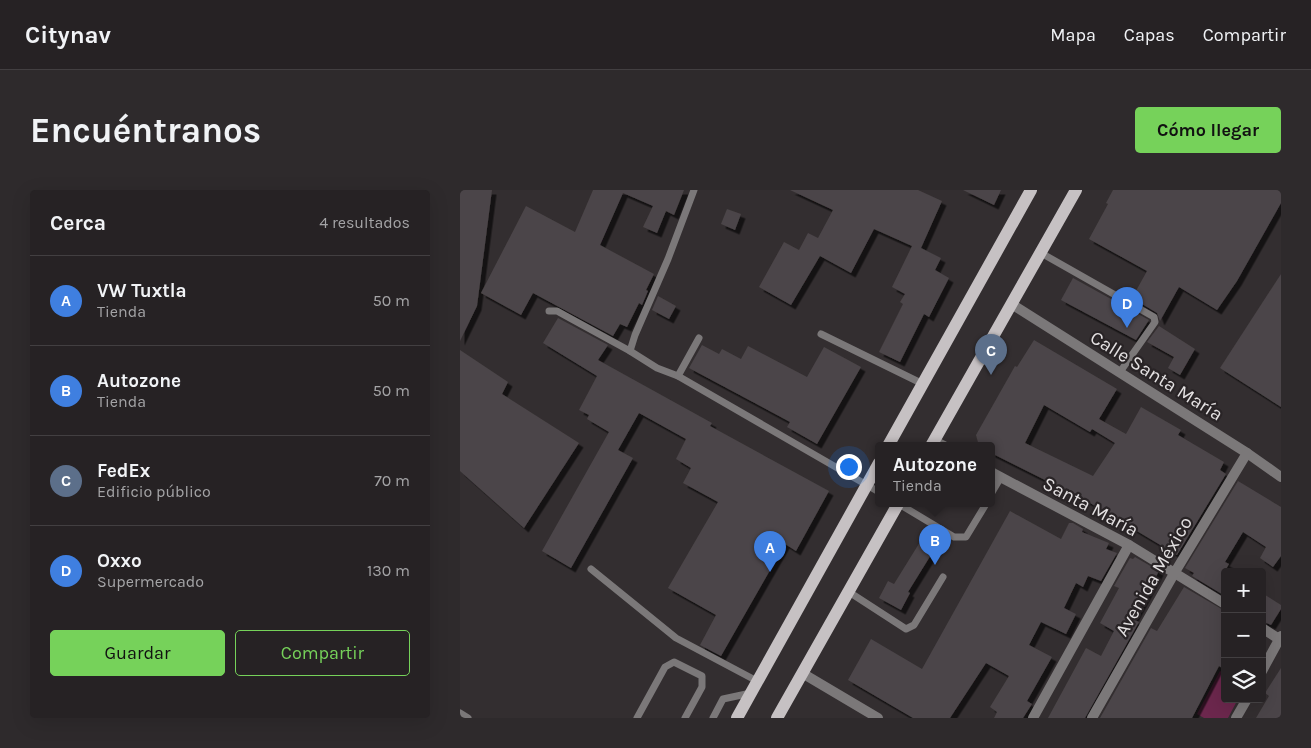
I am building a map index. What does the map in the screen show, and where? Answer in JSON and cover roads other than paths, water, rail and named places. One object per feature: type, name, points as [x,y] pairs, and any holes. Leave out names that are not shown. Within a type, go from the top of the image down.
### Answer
[{"type":"main road","points":[[890,442],[1031,190]]},
{"type":"main road","points":[[937,442],[1076,190]]},
{"type":"main road","points":[[737,718],[875,470]]},
{"type":"main road","points":[[777,718],[897,507]]},
{"type":"street","name":"Calle Santa María","points":[[1012,305],[1247,453],[1281,477]]},
{"type":"street","name":"Avenida México","points":[[1092,718],[1175,572],[1247,453]]},
{"type":"street","name":"Santa María","points":[[995,474],[1129,545],[1221,601]]},
{"type":"street","points":[[1033,718],[1129,545]]},
{"type":"street","points":[[1266,630],[1280,638],[1266,663]]},
{"type":"street","points":[[802,673],[878,718]]},
{"type":"street","points":[[1236,718],[1245,703]]},
{"type":"lane","points":[[630,351],[694,190]]},
{"type":"lane","points":[[1041,253],[1154,317],[1154,322],[1120,372]]},
{"type":"lane","points":[[549,311],[557,311],[630,351],[656,368],[678,376],[875,489]]},
{"type":"lane","points":[[821,334],[923,384]]},
{"type":"lane","points":[[678,376],[699,338]]},
{"type":"lane","points":[[995,487],[1001,477]]},
{"type":"lane","points":[[904,507],[954,537],[966,537],[984,507]]},
{"type":"lane","points":[[591,569],[676,638],[754,687]]},
{"type":"lane","points":[[849,592],[906,629],[914,625],[943,577]]},
{"type":"lane","points":[[637,718],[665,667],[674,662],[702,676],[702,687],[685,718]]},
{"type":"lane","points":[[713,718],[723,699],[754,687]]},
{"type":"lane","points":[[460,713],[468,718]]},
{"type":"place","name":"Oxxo","points":[[1127,328]]},
{"type":"place","name":"FedEx","points":[[991,375]]},
{"type":"place","name":"Autozone","points":[[935,565]]},
{"type":"place","name":"VW Tuxtla","points":[[770,572]]}]
